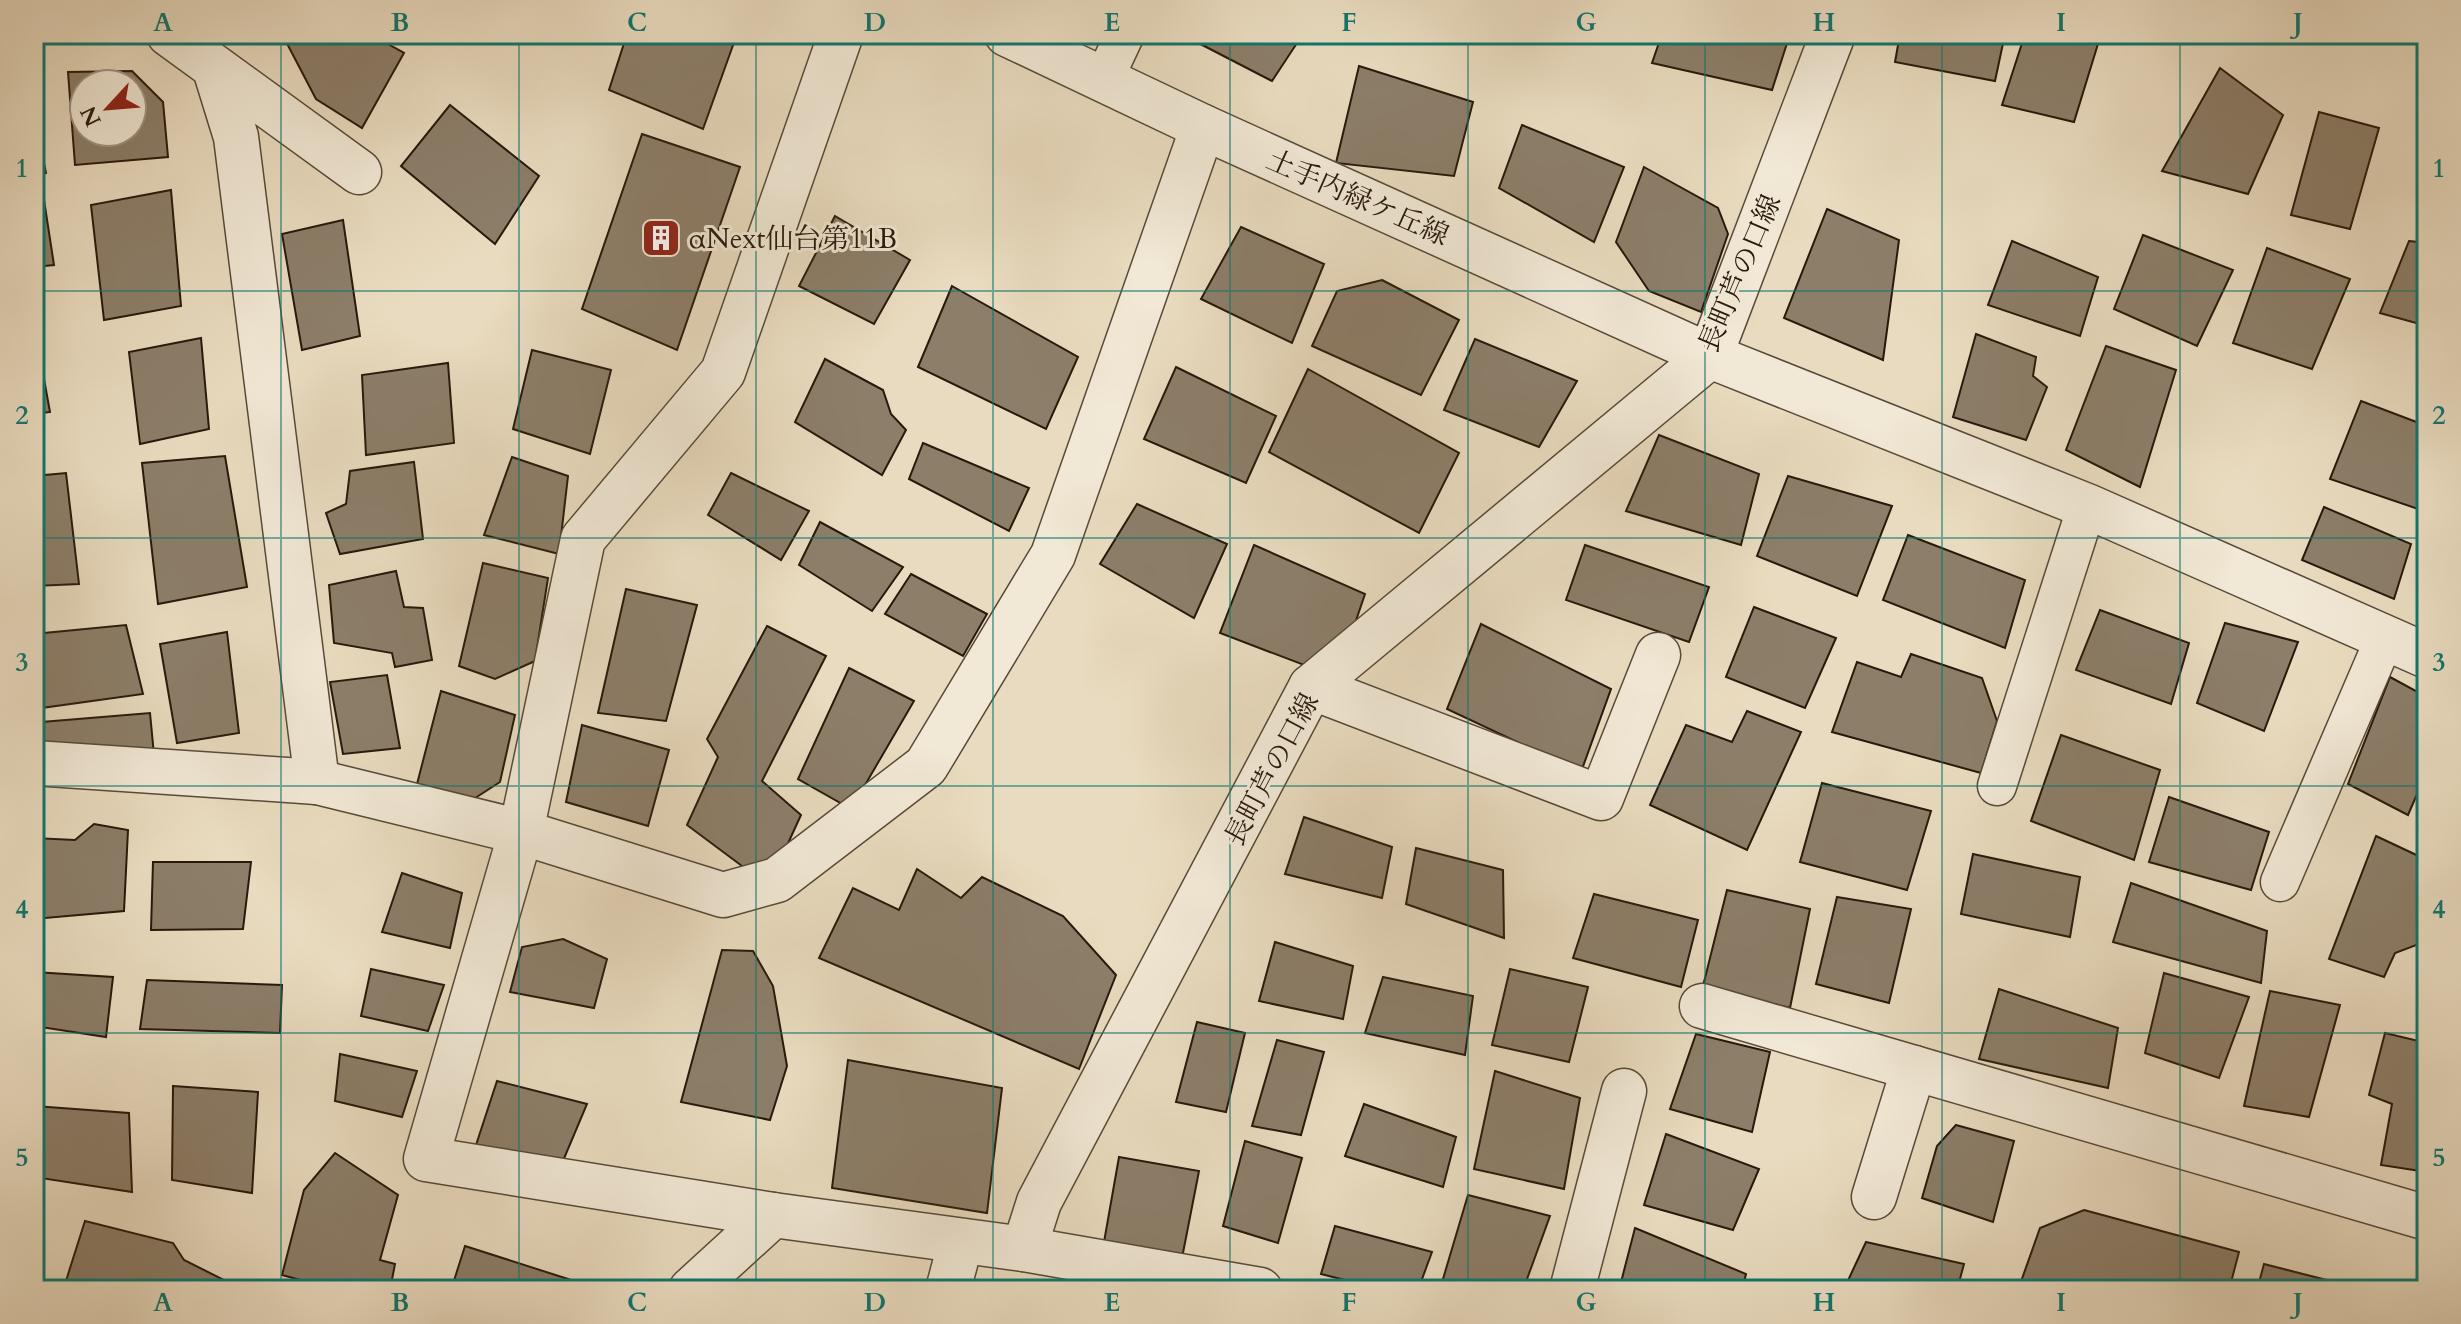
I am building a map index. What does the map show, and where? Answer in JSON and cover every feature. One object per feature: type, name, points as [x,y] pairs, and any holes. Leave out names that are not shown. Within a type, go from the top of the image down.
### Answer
[{"type":"street","points":[[169,34],[359,172]]},
{"type":"street","points":[[841,34],[723,372],[583,539],[521,832],[426,1159],[773,1215],[1024,1249],[1260,1290]]},
{"type":"street","name":"土手内緑ケ丘線","points":[[1007,34],[1203,127],[1710,356],[2087,506],[2384,640],[2427,656]]},
{"type":"street","name":"長町芦の口線","points":[[1024,1249],[1039,1202],[1311,687],[1710,356],[1833,34]]},
{"type":"street","points":[[215,69],[236,137],[317,782]]},
{"type":"street","points":[[34,763],[317,782],[521,832],[723,895],[777,880],[926,766],[1053,555],[1203,127]]},
{"type":"street","points":[[1311,687],[1601,798],[1658,655]]},
{"type":"street","points":[[1702,1006],[2427,1218]]},
{"type":"street","points":[[1874,1197],[1914,1068]]},
{"type":"street","points":[[1572,1290],[1624,1091]]},
{"type":"street","points":[[691,1290],[773,1215]]},
{"type":"street","points":[[948,1290],[961,1241]]},
{"type":"lane","points":[[1103,81],[1125,34]]},
{"type":"lane","points":[[1997,786],[2087,506]]},
{"type":"lane","points":[[2280,882],[2384,640]]},
{"type":"building","points":[[282,34],[370,34],[404,53],[362,128],[316,99]]},
{"type":"building","points":[[627,34],[737,34],[703,129],[609,90]]},
{"type":"building","points":[[1181,34],[1298,34],[1301,37],[1272,81]]},
{"type":"building","points":[[1662,34],[1790,34],[1772,90],[1652,63]]},
{"type":"building","points":[[1900,34],[2005,34],[1995,81],[1895,62]]},
{"type":"building","points":[[2025,34],[2101,34],[2074,122],[2002,105]]},
{"type":"building","points":[[1359,66],[1473,102],[1454,176],[1336,163]]},
{"type":"building","points":[[2220,68],[2283,115],[2248,194],[2162,171]]},
{"type":"building","points":[[148,87],[163,102],[168,157],[75,165],[74,148],[148,148]]},
{"type":"building","points":[[450,105],[539,176],[495,244],[401,166]]},
{"type":"building","points":[[2319,112],[2379,128],[2350,229],[2291,215]]},
{"type":"building","points":[[34,114],[46,173],[34,175]]},
{"type":"building","points":[[1522,125],[1624,167],[1594,242],[1499,188]]},
{"type":"building","name":"αNext仙台第11B","points":[[642,134],[740,167],[677,350],[582,309]]},
{"type":"building","points":[[1644,167],[1718,208],[1728,234],[1701,312],[1649,291],[1616,242]]},
{"type":"building","points":[[42,187],[54,265],[34,267],[34,188]]},
{"type":"building","points":[[171,190],[181,306],[104,320],[91,205]]},
{"type":"building","points":[[1827,209],[1899,240],[1883,360],[1784,318]]},
{"type":"building","points":[[835,216],[910,260],[874,324],[799,286]]},
{"type":"building","points":[[343,220],[360,336],[302,350],[282,234]]},
{"type":"building","points":[[1241,227],[1324,264],[1292,343],[1201,299]]},
{"type":"building","points":[[2143,235],[2233,270],[2197,346],[2114,309]]},
{"type":"building","points":[[2012,241],[2098,277],[2080,336],[1988,305]]},
{"type":"building","points":[[2409,241],[2427,243],[2427,326],[2380,313]]},
{"type":"building","points":[[2267,248],[2350,279],[2312,369],[2233,343]]},
{"type":"building","points":[[1382,280],[1459,320],[1421,395],[1312,346],[1337,291]]},
{"type":"building","points":[[952,286],[1078,357],[1046,429],[918,367]]},
{"type":"building","points":[[34,324],[50,412],[34,414]]},
{"type":"building","points":[[1976,334],[2036,357],[2033,376],[2047,387],[2026,440],[1953,417]]},
{"type":"building","points":[[201,338],[209,429],[140,444],[129,352]]},
{"type":"building","points":[[1475,339],[1577,381],[1539,447],[1444,410]]},
{"type":"building","points":[[2106,346],[2176,370],[2140,487],[2066,450]]},
{"type":"building","points":[[532,350],[611,370],[590,454],[513,429]]},
{"type":"building","points":[[825,359],[883,390],[891,414],[906,430],[882,475],[795,422]]},
{"type":"building","points":[[448,363],[454,443],[366,455],[362,375]]},
{"type":"building","points":[[1176,367],[1276,416],[1246,483],[1144,439]]},
{"type":"building","points":[[1308,369],[1459,453],[1419,533],[1269,452]]},
{"type":"building","points":[[2361,401],[2427,426],[2427,512],[2330,479]]},
{"type":"building","points":[[1659,435],[1759,474],[1741,545],[1626,511]]},
{"type":"building","points":[[923,443],[1029,488],[1009,531],[909,479]]},
{"type":"building","points":[[225,456],[247,587],[158,604],[142,463]]},
{"type":"building","points":[[512,457],[568,476],[559,554],[484,535]]},
{"type":"building","points":[[414,462],[423,539],[340,554],[326,513],[346,504],[350,471]]},
{"type":"building","points":[[66,473],[79,584],[34,586],[34,476]]},
{"type":"building","points":[[731,473],[809,511],[781,560],[708,515]]},
{"type":"building","points":[[1788,476],[1892,506],[1857,596],[1757,556]]},
{"type":"building","points":[[1137,504],[1227,544],[1194,618],[1100,564]]},
{"type":"building","points":[[2324,507],[2411,544],[2394,599],[2302,560]]},
{"type":"building","points":[[820,522],[903,567],[872,611],[799,565]]},
{"type":"building","points":[[1908,535],[2025,580],[2005,648],[1883,600]]},
{"type":"building","points":[[1254,545],[1365,594],[1350,638],[1304,665],[1220,633]]},
{"type":"building","points":[[1585,545],[1709,587],[1689,642],[1566,600]]},
{"type":"building","points":[[483,563],[548,578],[535,661],[495,679],[459,666]]},
{"type":"building","points":[[396,571],[404,607],[423,608],[432,660],[395,667],[392,653],[334,643],[329,585]]},
{"type":"building","points":[[911,574],[987,614],[963,656],[885,614]]},
{"type":"building","points":[[626,589],[697,605],[666,721],[598,713]]},
{"type":"building","points":[[1754,607],[1836,638],[1805,708],[1726,677]]},
{"type":"building","points":[[2100,610],[2189,643],[2171,704],[2076,670]]},
{"type":"building","points":[[2225,623],[2298,642],[2264,731],[2197,703]]},
{"type":"building","points":[[1481,624],[1611,689],[1581,772],[1447,709]]},
{"type":"building","points":[[126,625],[143,694],[34,709],[34,634]]},
{"type":"building","points":[[767,626],[826,656],[762,781],[801,815],[779,863],[746,869],[687,825],[718,757],[707,739]]},
{"type":"building","points":[[227,632],[239,733],[177,743],[160,644]]},
{"type":"building","points":[[1911,654],[1982,678],[1997,721],[1981,773],[1832,732],[1857,662],[1901,677]]},
{"type":"building","points":[[849,668],[914,701],[851,809],[798,779]]},
{"type":"building","points":[[387,675],[400,748],[343,754],[330,682]]},
{"type":"building","points":[[2390,677],[2427,697],[2427,771],[2408,815],[2348,784]]},
{"type":"building","points":[[441,691],[515,715],[500,782],[469,802],[416,788]]},
{"type":"building","points":[[1747,711],[1801,732],[1747,850],[1650,805],[1686,725],[1732,742]]},
{"type":"building","points":[[150,713],[154,755],[42,752],[42,722]]},
{"type":"building","points":[[582,725],[669,750],[648,826],[566,802]]},
{"type":"building","points":[[2061,735],[2160,770],[2134,860],[2031,821]]},
{"type":"building","points":[[1822,783],[1931,811],[1907,890],[1800,862]]},
{"type":"building","points":[[2169,797],[2269,832],[2251,890],[2149,862]]},
{"type":"building","points":[[1304,817],[1392,847],[1382,898],[1285,874]]},
{"type":"building","points":[[94,824],[128,830],[124,911],[34,919],[34,838],[75,840]]},
{"type":"building","points":[[2376,836],[2427,860],[2427,952],[2416,945],[2395,953],[2384,977],[2329,959]]},
{"type":"building","points":[[1416,848],[1503,870],[1504,938],[1406,904]]},
{"type":"building","points":[[1973,854],[2080,877],[2070,937],[1961,914]]},
{"type":"building","points":[[153,862],[251,862],[243,929],[151,930]]},
{"type":"building","points":[[917,869],[961,898],[982,877],[1063,916],[1116,975],[1079,1069],[819,958],[853,888],[899,910]]},
{"type":"building","points":[[402,873],[462,893],[450,948],[382,932]]},
{"type":"building","points":[[2131,883],[2267,931],[2261,983],[2113,942]]},
{"type":"building","points":[[1727,890],[1810,909],[1790,1008],[1703,986]]},
{"type":"building","points":[[1594,894],[1698,920],[1681,987],[1573,958]]},
{"type":"building","points":[[1837,897],[1911,909],[1889,1003],[1816,984]]},
{"type":"building","points":[[563,939],[607,959],[594,1008],[510,992],[522,947]]},
{"type":"building","points":[[1275,942],[1353,966],[1343,1019],[1259,1001]]},
{"type":"building","points":[[722,950],[753,951],[773,986],[787,1066],[770,1120],[681,1102]]},
{"type":"building","points":[[371,969],[444,985],[428,1031],[361,1016]]},
{"type":"building","points":[[1510,969],[1588,987],[1569,1062],[1492,1045]]},
{"type":"building","points":[[34,972],[113,977],[106,1037],[34,1026]]},
{"type":"building","points":[[2164,973],[2249,997],[2219,1078],[2145,1053]]},
{"type":"building","points":[[1383,977],[1473,996],[1465,1055],[1365,1033]]},
{"type":"building","points":[[147,980],[282,985],[280,1033],[140,1029]]},
{"type":"building","points":[[1999,989],[2118,1028],[2108,1088],[1979,1059]]},
{"type":"building","points":[[2270,991],[2340,1005],[2309,1117],[2244,1106]]},
{"type":"building","points":[[1197,1022],[1245,1033],[1226,1112],[1176,1102]]},
{"type":"building","points":[[2385,1033],[2427,1043],[2427,1172],[2381,1165],[2392,1104],[2369,1095]]},
{"type":"building","points":[[1696,1034],[1770,1052],[1752,1132],[1670,1109]]},
{"type":"building","points":[[1277,1040],[1324,1052],[1301,1135],[1252,1126]]},
{"type":"building","points":[[340,1054],[417,1071],[402,1117],[335,1101]]},
{"type":"building","points":[[848,1060],[1002,1088],[987,1213],[832,1188]]},
{"type":"building","points":[[1495,1071],[1580,1098],[1564,1189],[1474,1169]]},
{"type":"building","points":[[497,1081],[587,1104],[560,1168],[476,1145]]},
{"type":"building","points":[[173,1086],[258,1092],[252,1193],[172,1180]]},
{"type":"building","points":[[1364,1104],[1456,1137],[1443,1187],[1345,1156]]},
{"type":"building","points":[[34,1106],[129,1113],[132,1192],[34,1177]]},
{"type":"building","points":[[1956,1125],[2014,1141],[1993,1222],[1922,1198],[1937,1146]]},
{"type":"building","points":[[1666,1134],[1759,1169],[1733,1230],[1644,1205]]},
{"type":"building","points":[[1245,1141],[1302,1158],[1278,1243],[1223,1226]]},
{"type":"building","points":[[335,1153],[398,1195],[380,1260],[395,1264],[390,1290],[337,1290],[282,1275],[304,1190]]},
{"type":"building","points":[[1119,1157],[1199,1171],[1182,1258],[1104,1242]]},
{"type":"building","points":[[1468,1195],[1550,1216],[1523,1290],[1440,1289]]},
{"type":"building","points":[[2084,1210],[2239,1252],[2229,1290],[2018,1290],[2040,1228]]},
{"type":"building","points":[[85,1221],[173,1243],[184,1260],[234,1285],[233,1290],[74,1290],[64,1287]]},
{"type":"building","points":[[1335,1226],[1432,1252],[1418,1290],[1384,1290],[1321,1274]]},
{"type":"building","points":[[1635,1228],[1746,1274],[1742,1290],[1619,1290]]},
{"type":"building","points":[[1866,1242],[1964,1264],[1957,1290],[1844,1289]]},
{"type":"building","points":[[465,1246],[593,1287],[592,1290],[451,1290]]},
{"type":"building","points":[[2264,1264],[2366,1290],[2257,1290]]},
{"type":"place","name":"αNext仙台第11B","points":[[661,238]]}]
